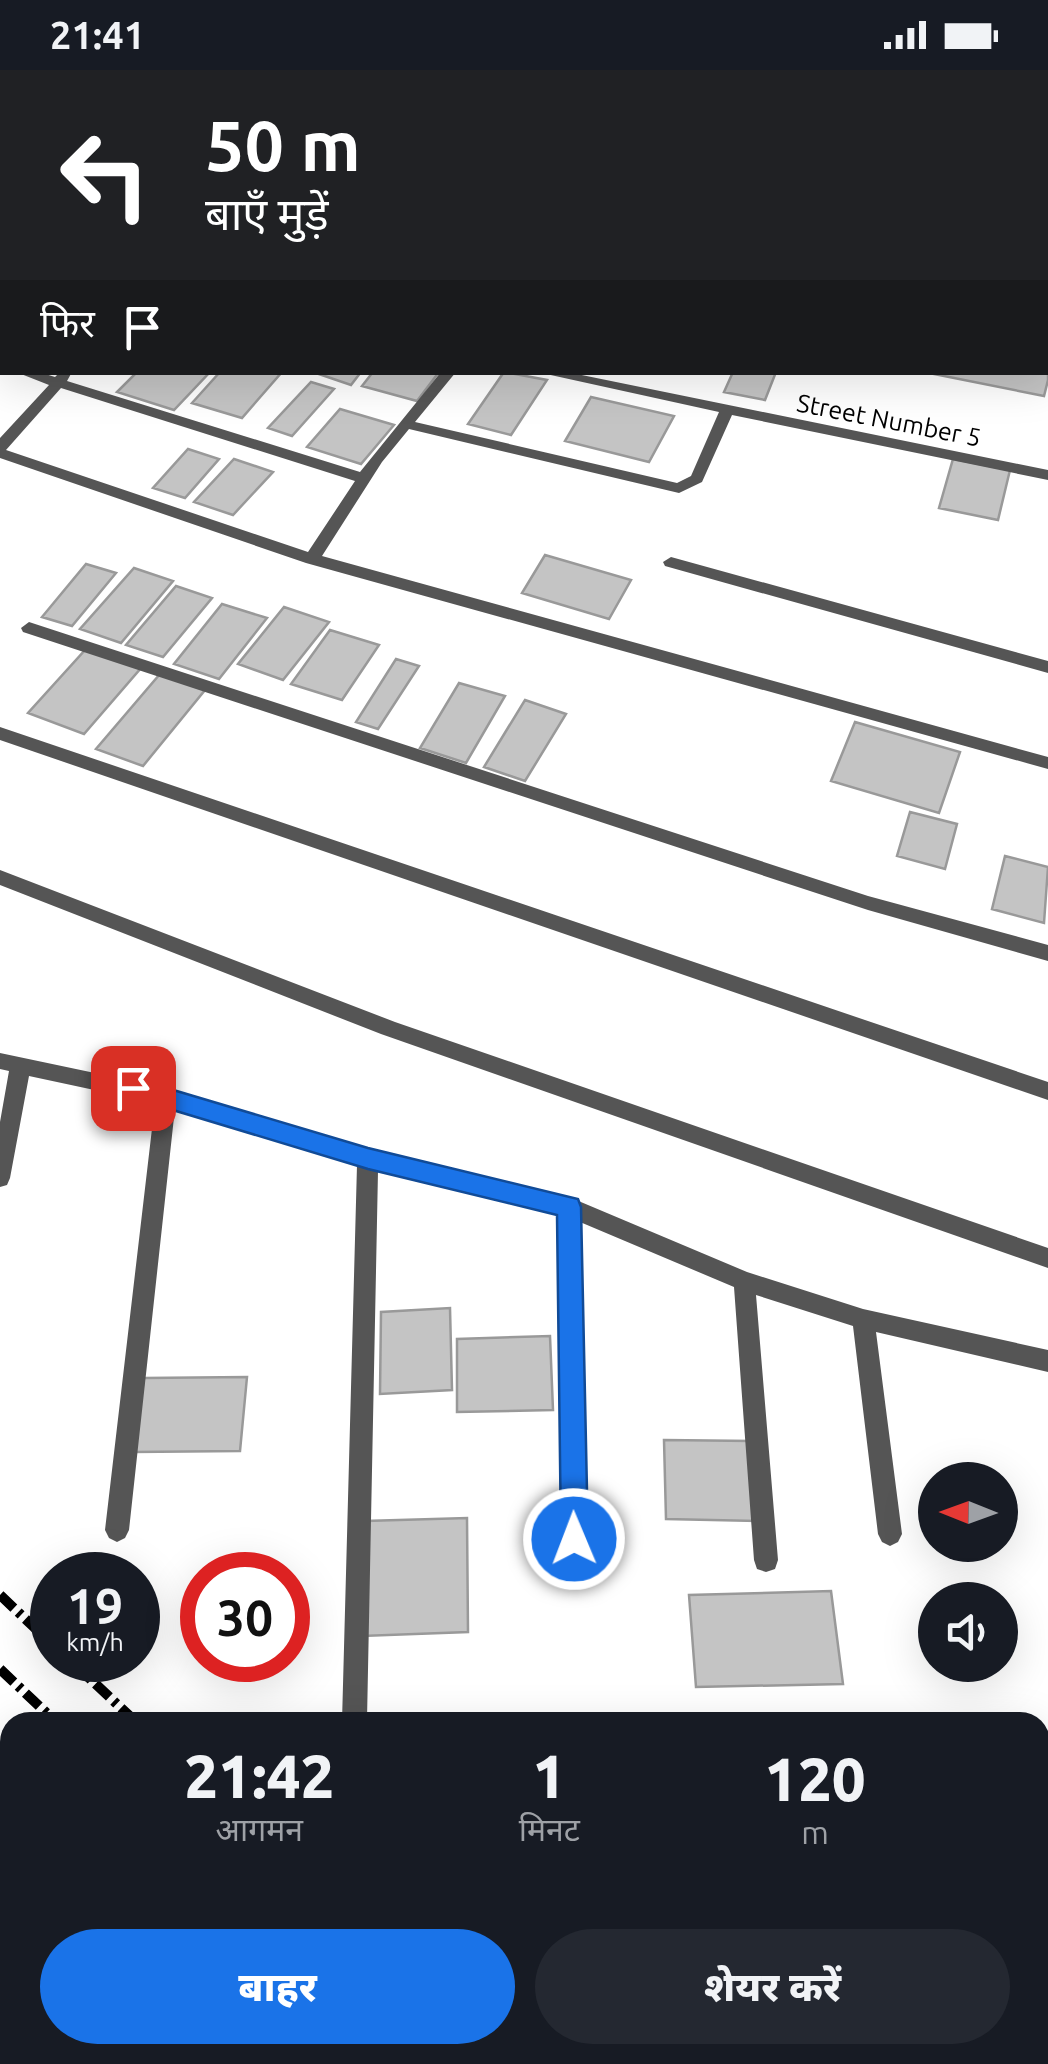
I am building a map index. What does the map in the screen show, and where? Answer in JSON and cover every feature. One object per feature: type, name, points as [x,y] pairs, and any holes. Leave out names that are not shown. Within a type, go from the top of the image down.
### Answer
[{"type":"street","points":[[312,559],[376,459],[447,375]]},
{"type":"street","name":"Street Number 5","points":[[558,375],[1048,475]]},
{"type":"street","points":[[366,479],[63,377],[0,450],[312,559],[1048,763]]},
{"type":"street","points":[[406,424],[680,488],[697,479],[727,410]]},
{"type":"street","points":[[671,562],[1048,667]]},
{"type":"street","points":[[30,628],[868,902],[1048,954]]},
{"type":"street","points":[[0,733],[1048,1091]]},
{"type":"street","points":[[0,877],[388,1028],[1048,1258]]},
{"type":"street","points":[[0,1178],[10,1062],[166,1097],[368,1158],[569,1207],[744,1281],[863,1318],[1048,1361]]},
{"type":"street","points":[[117,1530],[166,1097]]},
{"type":"street","points":[[354,1712],[368,1158]]},
{"type":"street","points":[[569,1207],[575,1576]]},
{"type":"street","points":[[744,1281],[766,1560]]},
{"type":"street","points":[[863,1318],[890,1534]]},
{"type":"building","points":[[134,375],[207,375],[174,410],[117,392]]},
{"type":"building","points":[[217,375],[279,375],[242,418],[192,403]]},
{"type":"building","points":[[322,375],[359,375],[351,385]]},
{"type":"building","points":[[371,375],[437,375],[417,401],[362,386]]},
{"type":"building","points":[[502,375],[547,380],[511,435],[468,424]]},
{"type":"building","points":[[732,375],[775,375],[765,400],[724,392]]},
{"type":"building","points":[[939,375],[1048,375],[1044,396]]},
{"type":"building","points":[[311,382],[334,389],[292,436],[268,428]]},
{"type":"building","points":[[591,397],[674,416],[649,462],[565,441]]},
{"type":"building","points":[[340,409],[394,425],[361,464],[307,447]]},
{"type":"building","points":[[188,449],[219,459],[185,498],[153,488]]},
{"type":"building","points":[[234,459],[273,472],[233,515],[194,502]]},
{"type":"building","points":[[953,459],[1010,470],[998,520],[939,508]]},
{"type":"building","points":[[545,555],[631,580],[609,619],[522,593]]},
{"type":"building","points":[[86,564],[116,573],[72,626],[42,617]]},
{"type":"building","points":[[134,568],[173,581],[121,643],[80,629]]},
{"type":"building","points":[[176,586],[212,598],[163,657],[126,645]]},
{"type":"building","points":[[222,604],[267,618],[219,679],[174,664]]},
{"type":"building","points":[[284,607],[329,622],[283,680],[238,664]]},
{"type":"building","points":[[330,630],[379,645],[342,700],[291,684]]},
{"type":"building","points":[[86,649],[141,668],[84,734],[28,713]]},
{"type":"building","points":[[396,659],[419,666],[378,729],[356,722]]},
{"type":"building","points":[[160,674],[205,690],[143,766],[96,749]]},
{"type":"building","points":[[459,683],[505,696],[466,763],[420,748]]},
{"type":"building","points":[[525,700],[566,714],[525,781],[484,767]]},
{"type":"building","points":[[855,722],[960,752],[939,813],[831,781]]},
{"type":"building","points":[[910,812],[957,824],[945,869],[897,856]]},
{"type":"building","points":[[1005,856],[1048,867],[1044,923],[992,909]]},
{"type":"building","points":[[450,1308],[452,1390],[380,1394],[381,1312]]},
{"type":"building","points":[[550,1336],[553,1410],[457,1412],[457,1339]]},
{"type":"building","points":[[247,1377],[240,1451],[134,1452],[144,1378]]},
{"type":"building","points":[[664,1440],[752,1441],[757,1521],[666,1519]]},
{"type":"building","points":[[467,1518],[468,1632],[362,1636],[365,1521]]},
{"type":"building","points":[[831,1591],[843,1684],[696,1687],[689,1595]]},
{"type":"railway","points":[[0,1595],[30,1623]]},
{"type":"railway","points":[[0,1669],[45,1712]]},
{"type":"railway","points":[[93,1682],[125,1712]]},
{"type":"route","points":[[133,1088],[368,1158],[569,1207],[574,1539]]}]
